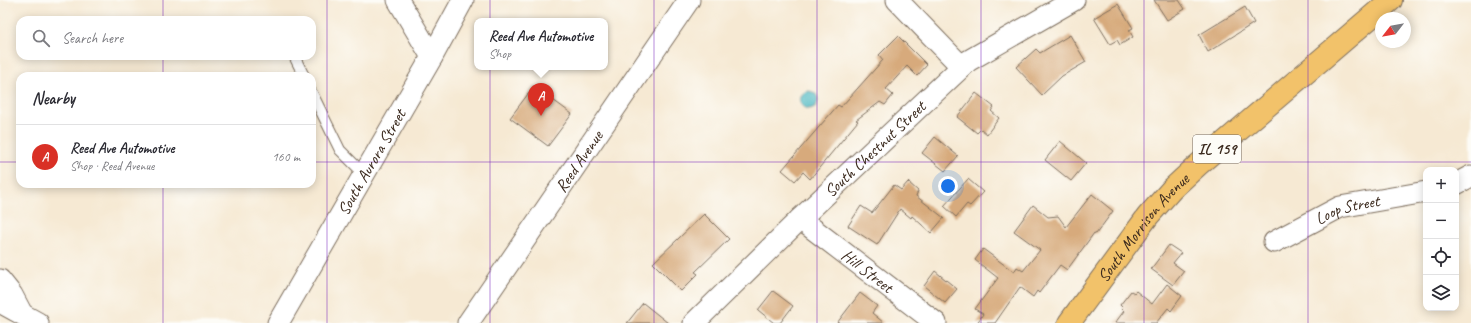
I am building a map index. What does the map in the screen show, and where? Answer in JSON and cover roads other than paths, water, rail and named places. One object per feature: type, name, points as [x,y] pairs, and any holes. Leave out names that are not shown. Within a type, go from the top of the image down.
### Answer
[{"type":"main road","name":"South Morrison Avenue","points":[[1070,323],[1148,216],[1172,189],[1391,0]]},
{"type":"street","points":[[398,0],[432,57]]},
{"type":"street","name":"South Aurora Street","points":[[278,323],[432,57],[463,0]]},
{"type":"street","name":"Reed Avenue","points":[[468,323],[689,0]]},
{"type":"street","points":[[897,0],[962,67]]},
{"type":"street","name":"South Chestnut Street","points":[[694,323],[800,219],[968,61],[1074,0]]},
{"type":"street","points":[[1459,182],[1471,176]]},
{"type":"street","name":"Loop Street","points":[[1274,242],[1340,207],[1423,193]]},
{"type":"street","name":"Hill Street","points":[[800,219],[936,323]]},
{"type":"street","points":[[0,280],[30,319]]},
{"type":"street","points":[[0,302],[30,319]]},
{"type":"lane","points":[[296,60],[302,72]]},
{"type":"lane","points":[[316,101],[340,150],[364,174]]},
{"type":"water","points":[[809,91],[815,94],[818,100],[815,106],[809,109],[803,106],[800,100],[803,94]]},
{"type":"place","name":"Reed Ave Automotive","points":[[541,116]]}]
